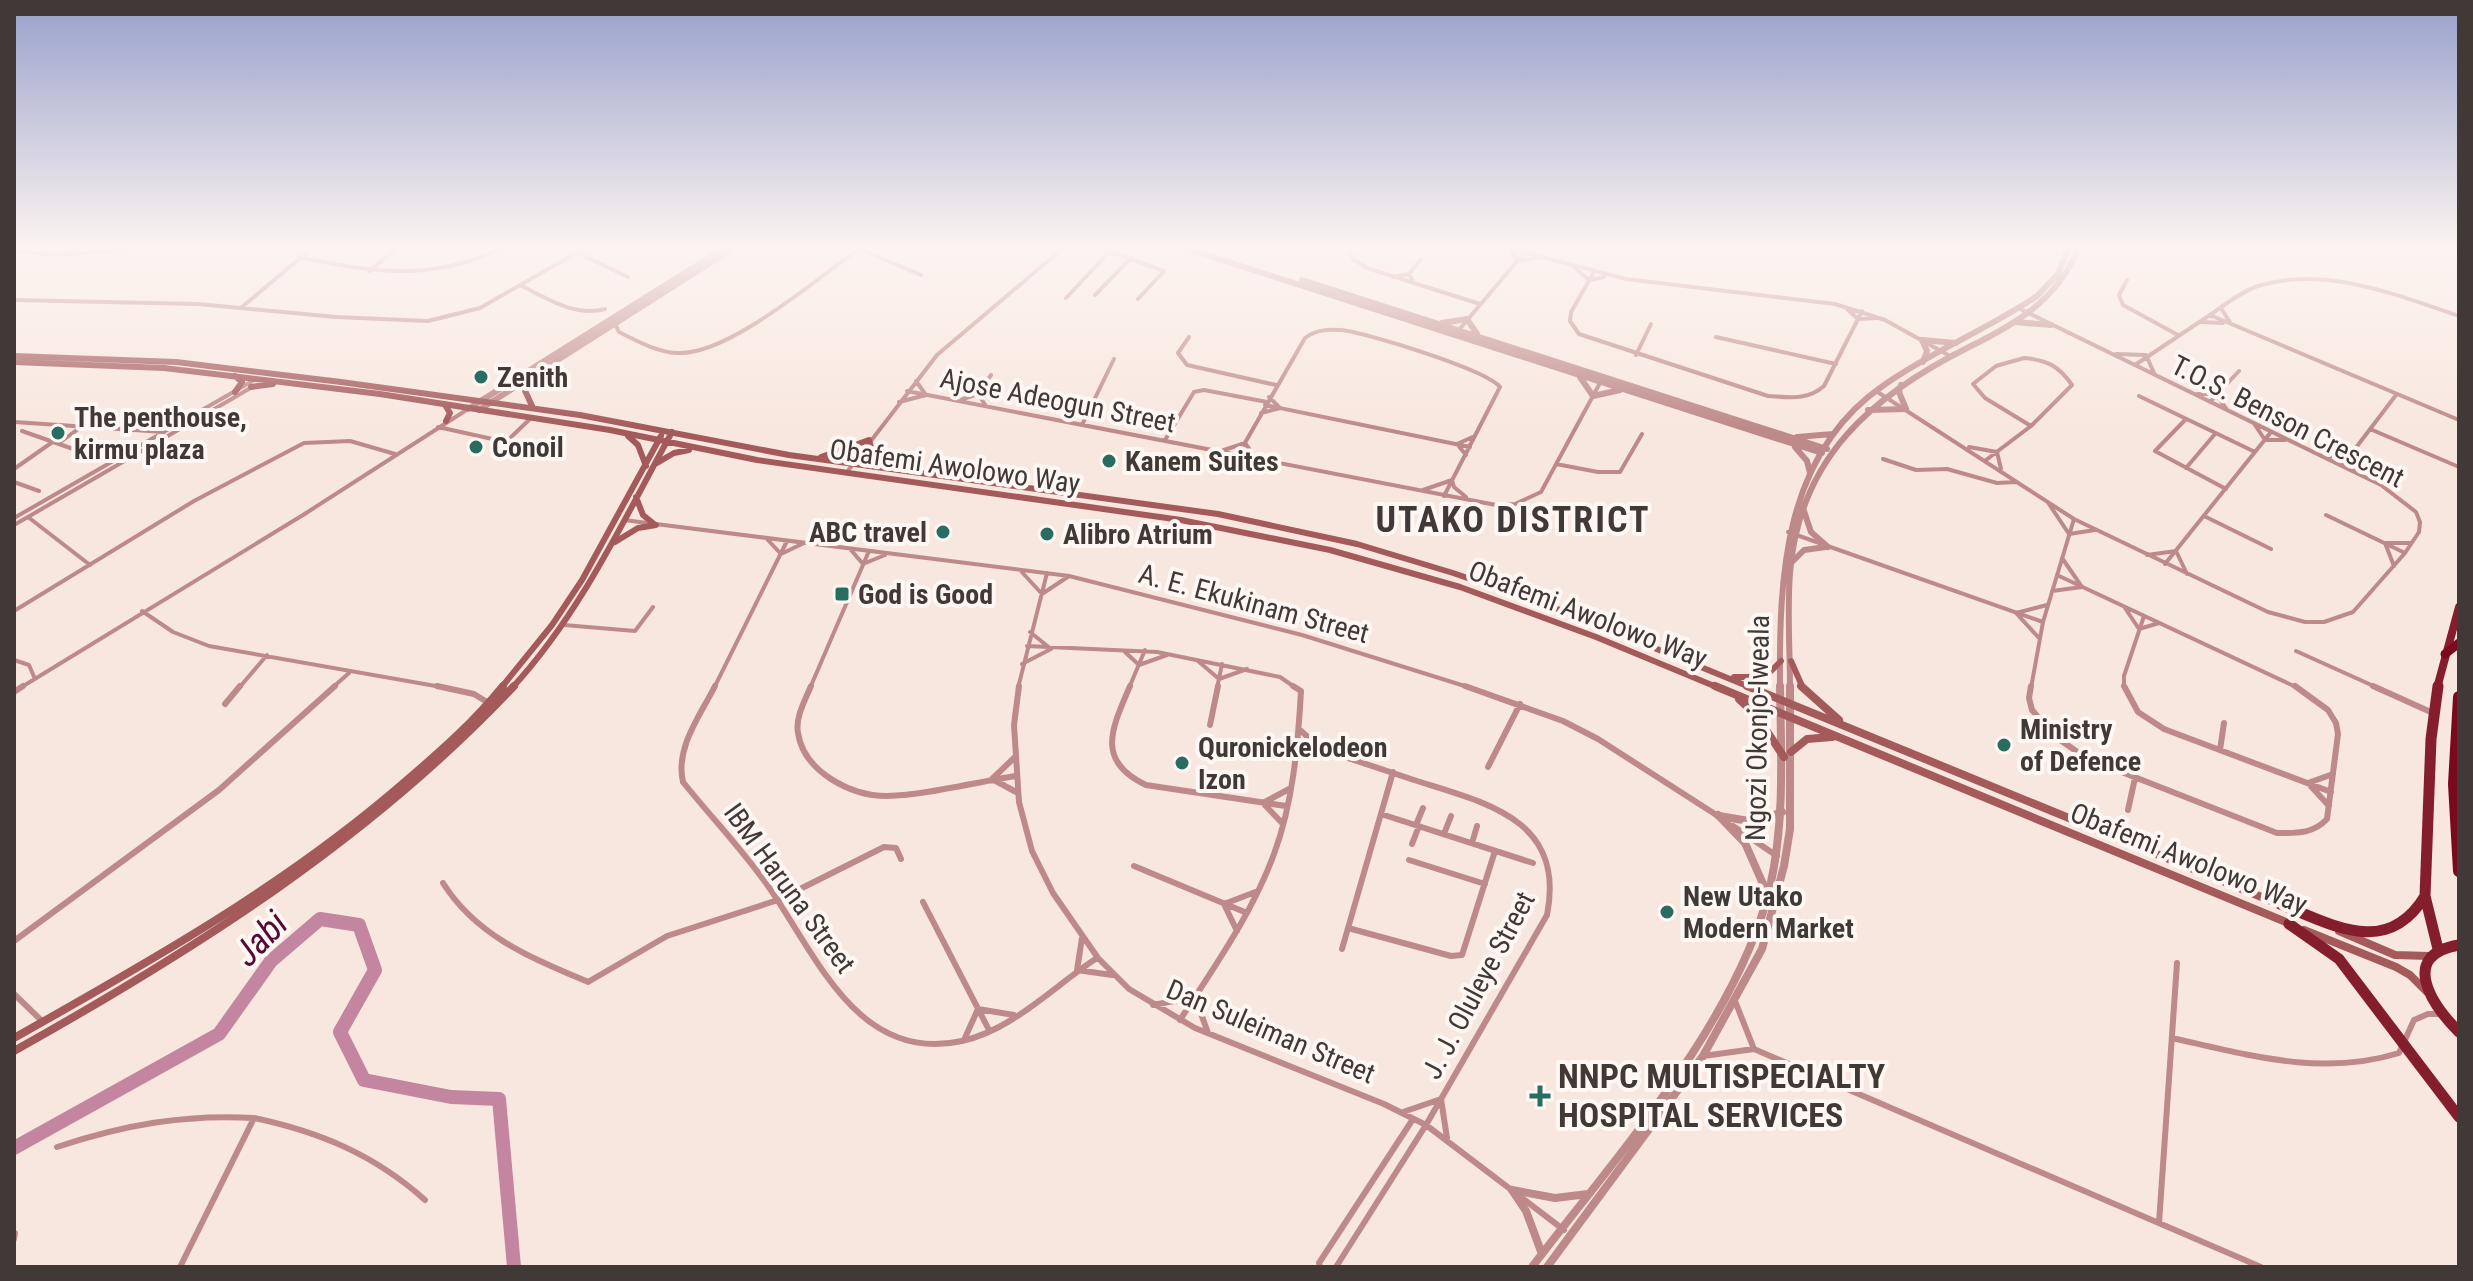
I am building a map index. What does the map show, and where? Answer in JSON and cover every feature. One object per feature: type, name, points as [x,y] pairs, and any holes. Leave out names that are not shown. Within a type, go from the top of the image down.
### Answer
[{"type":"highway","points":[[2434,953],[2425,896],[2434,713],[2445,654],[2459,607]]},
{"type":"highway","points":[[2445,654],[2459,643]]},
{"type":"highway","points":[[2459,697],[2452,779],[2459,871]]},
{"type":"highway","points":[[2280,904],[2345,927],[2380,932],[2409,922],[2416,916],[2425,896]]},
{"type":"highway","points":[[2289,924],[2339,959],[2459,1117]]},
{"type":"highway","points":[[2459,945],[2434,953],[2425,967],[2424,980],[2428,994],[2459,1035]]},
{"type":"main road","name":"Obafemi Awolowo Way","points":[[14,356],[147,360],[533,413],[668,432],[750,449],[1183,508],[1357,544],[1538,602],[2404,957],[2420,959],[2434,953]]},
{"type":"main road","name":"Obafemi Awolowo Way","points":[[14,362],[135,366],[267,376],[468,409],[490,402],[698,449],[1181,520],[1320,547],[1511,604],[1730,692],[2396,967],[2410,975],[2428,994]]},
{"type":"main road","points":[[233,375],[242,382],[235,392]]},
{"type":"main road","points":[[521,382],[533,413]]},
{"type":"main road","points":[[251,387],[297,383]]},
{"type":"main road","points":[[445,405],[450,413],[446,421]]},
{"type":"main road","points":[[14,1051],[149,976],[243,916],[319,862],[494,708],[564,625],[610,547],[668,432]]},
{"type":"main road","points":[[623,433],[638,445],[649,467]]},
{"type":"main road","points":[[816,458],[869,440],[872,451],[887,468]]},
{"type":"main road","points":[[14,1038],[146,965],[234,909],[391,800],[516,671],[554,623],[636,497],[649,467],[674,453],[698,449]]},
{"type":"main road","points":[[636,497],[643,515],[656,525]]},
{"type":"main road","points":[[610,547],[627,533],[656,525]]},
{"type":"main road","points":[[1721,675],[1747,679],[1765,677],[1781,661]]},
{"type":"main road","points":[[1791,661],[1796,677],[1810,695],[1854,730]]},
{"type":"main road","points":[[1730,692],[1756,715],[1787,754],[1807,739],[1841,738]]},
{"type":"street","points":[[259,309],[336,317],[428,321],[477,309]]},
{"type":"street","points":[[576,309],[590,315],[605,309]]},
{"type":"street","points":[[479,406],[630,309]]},
{"type":"street","points":[[490,402],[639,309]]},
{"type":"street","points":[[598,335],[619,332],[666,354],[689,354],[714,348],[771,309]]},
{"type":"street","points":[[847,472],[937,355],[992,309]]},
{"type":"street","points":[[1382,309],[1787,439],[1835,433]]},
{"type":"street","points":[[1391,309],[1826,452]]},
{"type":"street","points":[[1573,309],[1573,328],[1590,340],[1785,398],[1815,394],[1824,386],[1862,311]]},
{"type":"street","points":[[1847,309],[1858,319],[1878,318]]},
{"type":"street","points":[[1853,309],[1878,318],[1946,354]]},
{"type":"street","points":[[2043,309],[2041,313],[2051,325]]},
{"type":"street","points":[[2130,309],[2178,335]]},
{"type":"street","points":[[2135,365],[2220,309]]},
{"type":"street","points":[[2221,309],[2230,323]]},
{"type":"street","points":[[2433,309],[2459,316]]},
{"type":"street","name":"Ngozi Okonjo-Iweala","points":[[1547,1267],[1703,1056],[1762,949],[1780,858],[1791,717],[1792,533],[1835,433],[1923,362],[2009,324],[2022,310]]},
{"type":"street","name":"Ngozi Okonjo-Iweala","points":[[1532,1267],[1685,1064],[1720,1010],[1746,956],[1790,829],[1787,754],[1780,713],[1782,571],[1810,473],[1880,394],[1966,340],[2022,310]]},
{"type":"street","name":"T.O.S. Benson Crescent","points":[[2022,310],[2391,492],[2416,512],[2420,522],[2412,543]]},
{"type":"street","points":[[1457,332],[1474,311]]},
{"type":"street","points":[[2210,315],[2459,420]]},
{"type":"street","points":[[1432,322],[1451,323],[1467,319]]},
{"type":"street","points":[[1467,319],[1473,331],[1485,339]]},
{"type":"street","points":[[2009,324],[2026,321],[2051,325]]},
{"type":"street","points":[[2200,322],[2230,323]]},
{"type":"street","points":[[615,324],[619,332]]},
{"type":"street","points":[[1636,355],[1651,324]]},
{"type":"street","points":[[2163,328],[2188,330]]},
{"type":"street","points":[[2163,328],[2170,340]]},
{"type":"street","points":[[1238,455],[1305,338],[1315,331],[1343,330],[1469,367],[1494,379],[1500,392],[1444,496]]},
{"type":"street","points":[[1189,337],[1178,353],[1187,365],[1276,385]]},
{"type":"street","points":[[1716,337],[1836,364]]},
{"type":"street","points":[[1922,340],[1947,343],[1966,340]]},
{"type":"street","points":[[1922,340],[1927,351],[1923,362]]},
{"type":"street","points":[[1624,351],[1639,348]]},
{"type":"street","points":[[1639,348],[1648,359]]},
{"type":"street","points":[[2112,354],[2146,355]]},
{"type":"street","points":[[2146,355],[2156,375]]},
{"type":"street","points":[[1821,360],[1839,356]]},
{"type":"street","points":[[1986,460],[2032,427],[2052,411],[2072,385],[2065,373],[2038,358],[2022,356],[1974,381],[1977,392],[2032,427]]},
{"type":"street","points":[[1082,425],[1114,359]]},
{"type":"street","points":[[1821,360],[1832,371]]},
{"type":"street","points":[[1570,371],[1587,383],[1593,396],[1611,390],[1630,391]]},
{"type":"street","points":[[2210,402],[2239,371]]},
{"type":"street","points":[[971,404],[991,375]]},
{"type":"street","points":[[14,525],[267,376]]},
{"type":"street","points":[[14,518],[267,376]]},
{"type":"street","name":"Ajose Adeogun Street","points":[[907,391],[1444,496],[1515,504],[1541,492],[1602,379]]},
{"type":"street","points":[[898,403],[926,395],[916,381]]},
{"type":"street","points":[[1902,383],[1899,392],[1906,409]]},
{"type":"street","points":[[2380,389],[2390,403]]},
{"type":"street","points":[[1165,440],[1194,392],[1204,390],[1267,401],[1280,408],[1470,447]]},
{"type":"street","points":[[956,401],[978,394]]},
{"type":"street","points":[[978,394],[987,407]]},
{"type":"street","points":[[1880,394],[2074,519],[2268,612],[2305,622],[2324,622],[2353,612],[2412,543]]},
{"type":"street","points":[[2193,394],[2216,394]]},
{"type":"street","points":[[2216,394],[2227,410]]},
{"type":"street","points":[[2342,466],[2396,395]]},
{"type":"street","points":[[2139,396],[2255,452]]},
{"type":"street","points":[[2390,403],[2413,403]]},
{"type":"street","points":[[1261,413],[1280,408]]},
{"type":"street","points":[[14,692],[468,409]]},
{"type":"street","points":[[1866,411],[1906,409]]},
{"type":"street","points":[[437,427],[506,442],[533,413]]},
{"type":"street","points":[[2185,420],[2155,451],[2226,489]]},
{"type":"street","points":[[14,422],[173,432]]},
{"type":"street","points":[[2255,424],[2265,440]]},
{"type":"street","points":[[14,469],[82,426]]},
{"type":"street","points":[[2370,429],[2459,467]]},
{"type":"street","points":[[22,431],[96,457]]},
{"type":"street","points":[[2165,564],[2271,432]]},
{"type":"street","points":[[1556,464],[1598,472],[1620,472],[1642,434]]},
{"type":"street","points":[[2186,468],[2215,434]]},
{"type":"street","points":[[1457,444],[1476,436]]},
{"type":"street","points":[[14,611],[194,501],[304,443],[320,439],[362,441],[396,454]]},
{"type":"street","points":[[1787,439],[1802,453],[1810,473]]},
{"type":"street","points":[[2265,440],[2287,440]]},
{"type":"street","points":[[1220,452],[1245,443]]},
{"type":"street","points":[[1245,443],[1256,459]]},
{"type":"street","points":[[1457,444],[1466,455]]},
{"type":"street","points":[[1964,446],[1997,452]]},
{"type":"street","points":[[1997,452],[2001,470]]},
{"type":"street","points":[[2321,456],[2349,457]]},
{"type":"street","points":[[2349,457],[2358,474]]},
{"type":"street","points":[[1883,459],[1916,470],[1947,469],[1997,483],[2018,482]]},
{"type":"street","points":[[1415,490],[1435,488],[1452,480]]},
{"type":"street","points":[[1452,480],[1457,492],[1470,500]]},
{"type":"street","points":[[14,482],[39,491]]},
{"type":"street","points":[[2046,500],[2069,534]]},
{"type":"street","points":[[1803,509],[1811,532],[1828,547]]},
{"type":"street","points":[[2326,515],[2405,553]]},
{"type":"street","points":[[2204,516],[2271,549]]},
{"type":"street","points":[[28,517],[90,565]]},
{"type":"street","points":[[2057,575],[2290,682],[2311,694],[2328,710],[2336,723],[2333,774],[2327,819],[2318,829],[2277,833],[2072,750],[2040,722],[2032,710],[2029,689],[2043,622],[2069,534],[2074,519]]},
{"type":"street","name":"A. E. Ekukinam Street","points":[[621,520],[1069,576],[1302,635],[1520,704],[1598,739],[1780,858]]},
{"type":"street","points":[[2069,534],[2096,530]]},
{"type":"street","points":[[1792,533],[2043,622]]},
{"type":"street","points":[[766,538],[781,554],[805,543]]},
{"type":"street","name":"IBM Haruna Street","points":[[787,541],[682,751],[679,766],[683,782],[778,900],[843,999],[876,1030],[895,1040],[936,1045],[963,1041],[1015,1015],[1098,958]]},
{"type":"street","points":[[2385,543],[2412,543]]},
{"type":"street","points":[[2385,543],[2394,566]]},
{"type":"street","points":[[1792,563],[1804,550],[1828,547]]},
{"type":"street","points":[[851,549],[863,564]]},
{"type":"street","points":[[869,551],[801,708],[797,732],[816,769],[830,780],[865,794],[886,796],[1016,776]]},
{"type":"street","points":[[2145,555],[2176,551]]},
{"type":"street","points":[[2176,551],[2187,575]]},
{"type":"street","points":[[863,564],[888,554]]},
{"type":"street","points":[[2062,558],[2082,587]]},
{"type":"street","points":[[1019,569],[1042,594],[1069,576]]},
{"type":"street","name":"Dan Suleiman Street","points":[[1047,573],[1016,696],[1016,776],[1032,851],[1082,938],[1113,975],[1153,1005],[1209,1034],[1402,1112],[1426,1125],[1571,1236]]},
{"type":"street","points":[[2052,591],[2082,587]]},
{"type":"street","points":[[2016,613],[2048,605]]},
{"type":"street","points":[[564,625],[635,631],[653,607]]},
{"type":"street","points":[[2124,607],[2139,629]]},
{"type":"street","points":[[142,611],[158,626],[178,637],[209,646],[349,673],[443,687],[474,694],[487,702]]},
{"type":"street","points":[[2016,613],[2040,639]]},
{"type":"street","points":[[2144,616],[2124,676],[2124,688],[2129,700],[2147,719],[2164,729],[2331,792]]},
{"type":"street","points":[[2139,629],[2160,623]]},
{"type":"street","points":[[1030,632],[1051,649]]},
{"type":"street","points":[[1027,646],[1145,650],[1280,677],[1301,691],[1290,789],[1259,890],[1237,931],[1180,1020]]},
{"type":"street","points":[[1022,664],[1051,649]]},
{"type":"street","points":[[1123,650],[1139,665]]},
{"type":"street","points":[[1145,650],[1113,734],[1110,749],[1119,769],[1146,785],[1286,806]]},
{"type":"street","points":[[2296,651],[2434,713]]},
{"type":"street","points":[[225,704],[267,655]]},
{"type":"street","points":[[1139,665],[1168,655]]},
{"type":"street","points":[[14,660],[29,665],[35,679]]},
{"type":"street","points":[[1197,660],[1219,679]]},
{"type":"street","points":[[1210,725],[1222,664]]},
{"type":"street","points":[[1219,679],[1248,669]]},
{"type":"street","points":[[14,941],[207,799],[349,673]]},
{"type":"street","points":[[1488,767],[1520,704]]},
{"type":"street","points":[[2220,750],[2224,723]]},
{"type":"street","points":[[1294,759],[1321,749],[1299,729]]},
{"type":"street","name":"J. J. Oluleye Street","points":[[1297,741],[1497,807],[1524,826],[1539,845],[1552,876],[1553,892],[1547,915],[1426,1125],[1336,1267]]},
{"type":"street","points":[[992,779],[1015,757]]},
{"type":"street","points":[[1342,949],[1393,772]]},
{"type":"street","points":[[2308,783],[2333,774]]},
{"type":"street","points":[[2128,810],[2135,778]]},
{"type":"street","points":[[992,779],[1018,793]]},
{"type":"street","points":[[2308,783],[2329,806]]},
{"type":"street","points":[[1263,803],[1290,789]]},
{"type":"street","points":[[1263,803],[1282,823]]},
{"type":"street","points":[[1412,844],[1423,808]]},
{"type":"street","points":[[1718,815],[1755,822],[1782,812]]},
{"type":"street","points":[[1381,814],[1533,863]]},
{"type":"street","points":[[1718,815],[1745,843],[1767,893]]},
{"type":"street","points":[[1444,834],[1451,816]]},
{"type":"street","points":[[1472,843],[1477,826]]},
{"type":"street","points":[[443,883],[453,903],[474,923],[515,949],[588,982],[667,936],[778,900],[884,847],[896,848],[901,859]]},
{"type":"street","points":[[1348,928],[1451,956],[1462,955],[1495,851]]},
{"type":"street","points":[[1409,860],[1485,884]]},
{"type":"street","points":[[1134,866],[1247,913]]},
{"type":"street","points":[[1224,904],[1259,890]]},
{"type":"street","points":[[923,902],[989,1030]]},
{"type":"street","points":[[1224,904],[1237,931]]},
{"type":"street","points":[[1082,938],[1077,970],[1113,975]]},
{"type":"street","points":[[2159,1223],[2177,963]]},
{"type":"street","points":[[14,994],[43,1022]]},
{"type":"street","points":[[1153,1005],[1195,997]]},
{"type":"street","points":[[1195,997],[1209,1034]]},
{"type":"street","points":[[1735,1001],[1754,1049]]},
{"type":"street","points":[[963,1041],[978,1009]]},
{"type":"street","points":[[978,1009],[1015,1015]]},
{"type":"street","points":[[2172,1038],[2328,1066],[2392,1056],[2406,1047],[2412,1022],[2417,1017],[2426,1013],[2445,1019]]},
{"type":"street","points":[[1703,1056],[1754,1049],[2261,1267]]},
{"type":"street","points":[[1402,1112],[1441,1099],[1447,1139]]},
{"type":"street","points":[[57,1147],[160,1118],[199,1114],[254,1118],[339,1140],[374,1157],[404,1179],[425,1200]]},
{"type":"street","points":[[180,1267],[254,1118]]},
{"type":"street","points":[[1320,1267],[1319,1263],[1413,1119]]},
{"type":"street","points":[[1512,1190],[1555,1198],[1588,1194]]},
{"type":"street","points":[[1512,1190],[1526,1211],[1542,1254]]},
{"type":"waterway","name":"Jabi","points":[[14,1148],[219,1034],[271,961],[320,919],[359,925],[375,970],[340,1032],[364,1080],[451,1097],[499,1099],[514,1267]]},
{"type":"place","name":"Zenith","points":[[481,377]]},
{"type":"place","name":"The penthouse, kirmu plaza","points":[[58,433]]},
{"type":"place","name":"Conoil","points":[[476,447]]},
{"type":"place","name":"Kanem Suites","points":[[1109,461]]},
{"type":"place","name":"ABC travel","points":[[943,532]]},
{"type":"place","name":"Alibro Atrium","points":[[1047,534]]},
{"type":"place","name":"God is Good","points":[[842,594]]},
{"type":"place","name":"Ministry of Defence","points":[[2004,745]]},
{"type":"place","name":"Quronickelodeon Izon","points":[[1182,763]]},
{"type":"place","name":"New Utako Modern Market","points":[[1667,912]]},
{"type":"place","name":"NNPC MULTISPECIALTY HOSPITAL SERVICES","points":[[1540,1096]]},
{"type":"district","name":"UTAKO DISTRICT","points":[[1513,519]]}]
